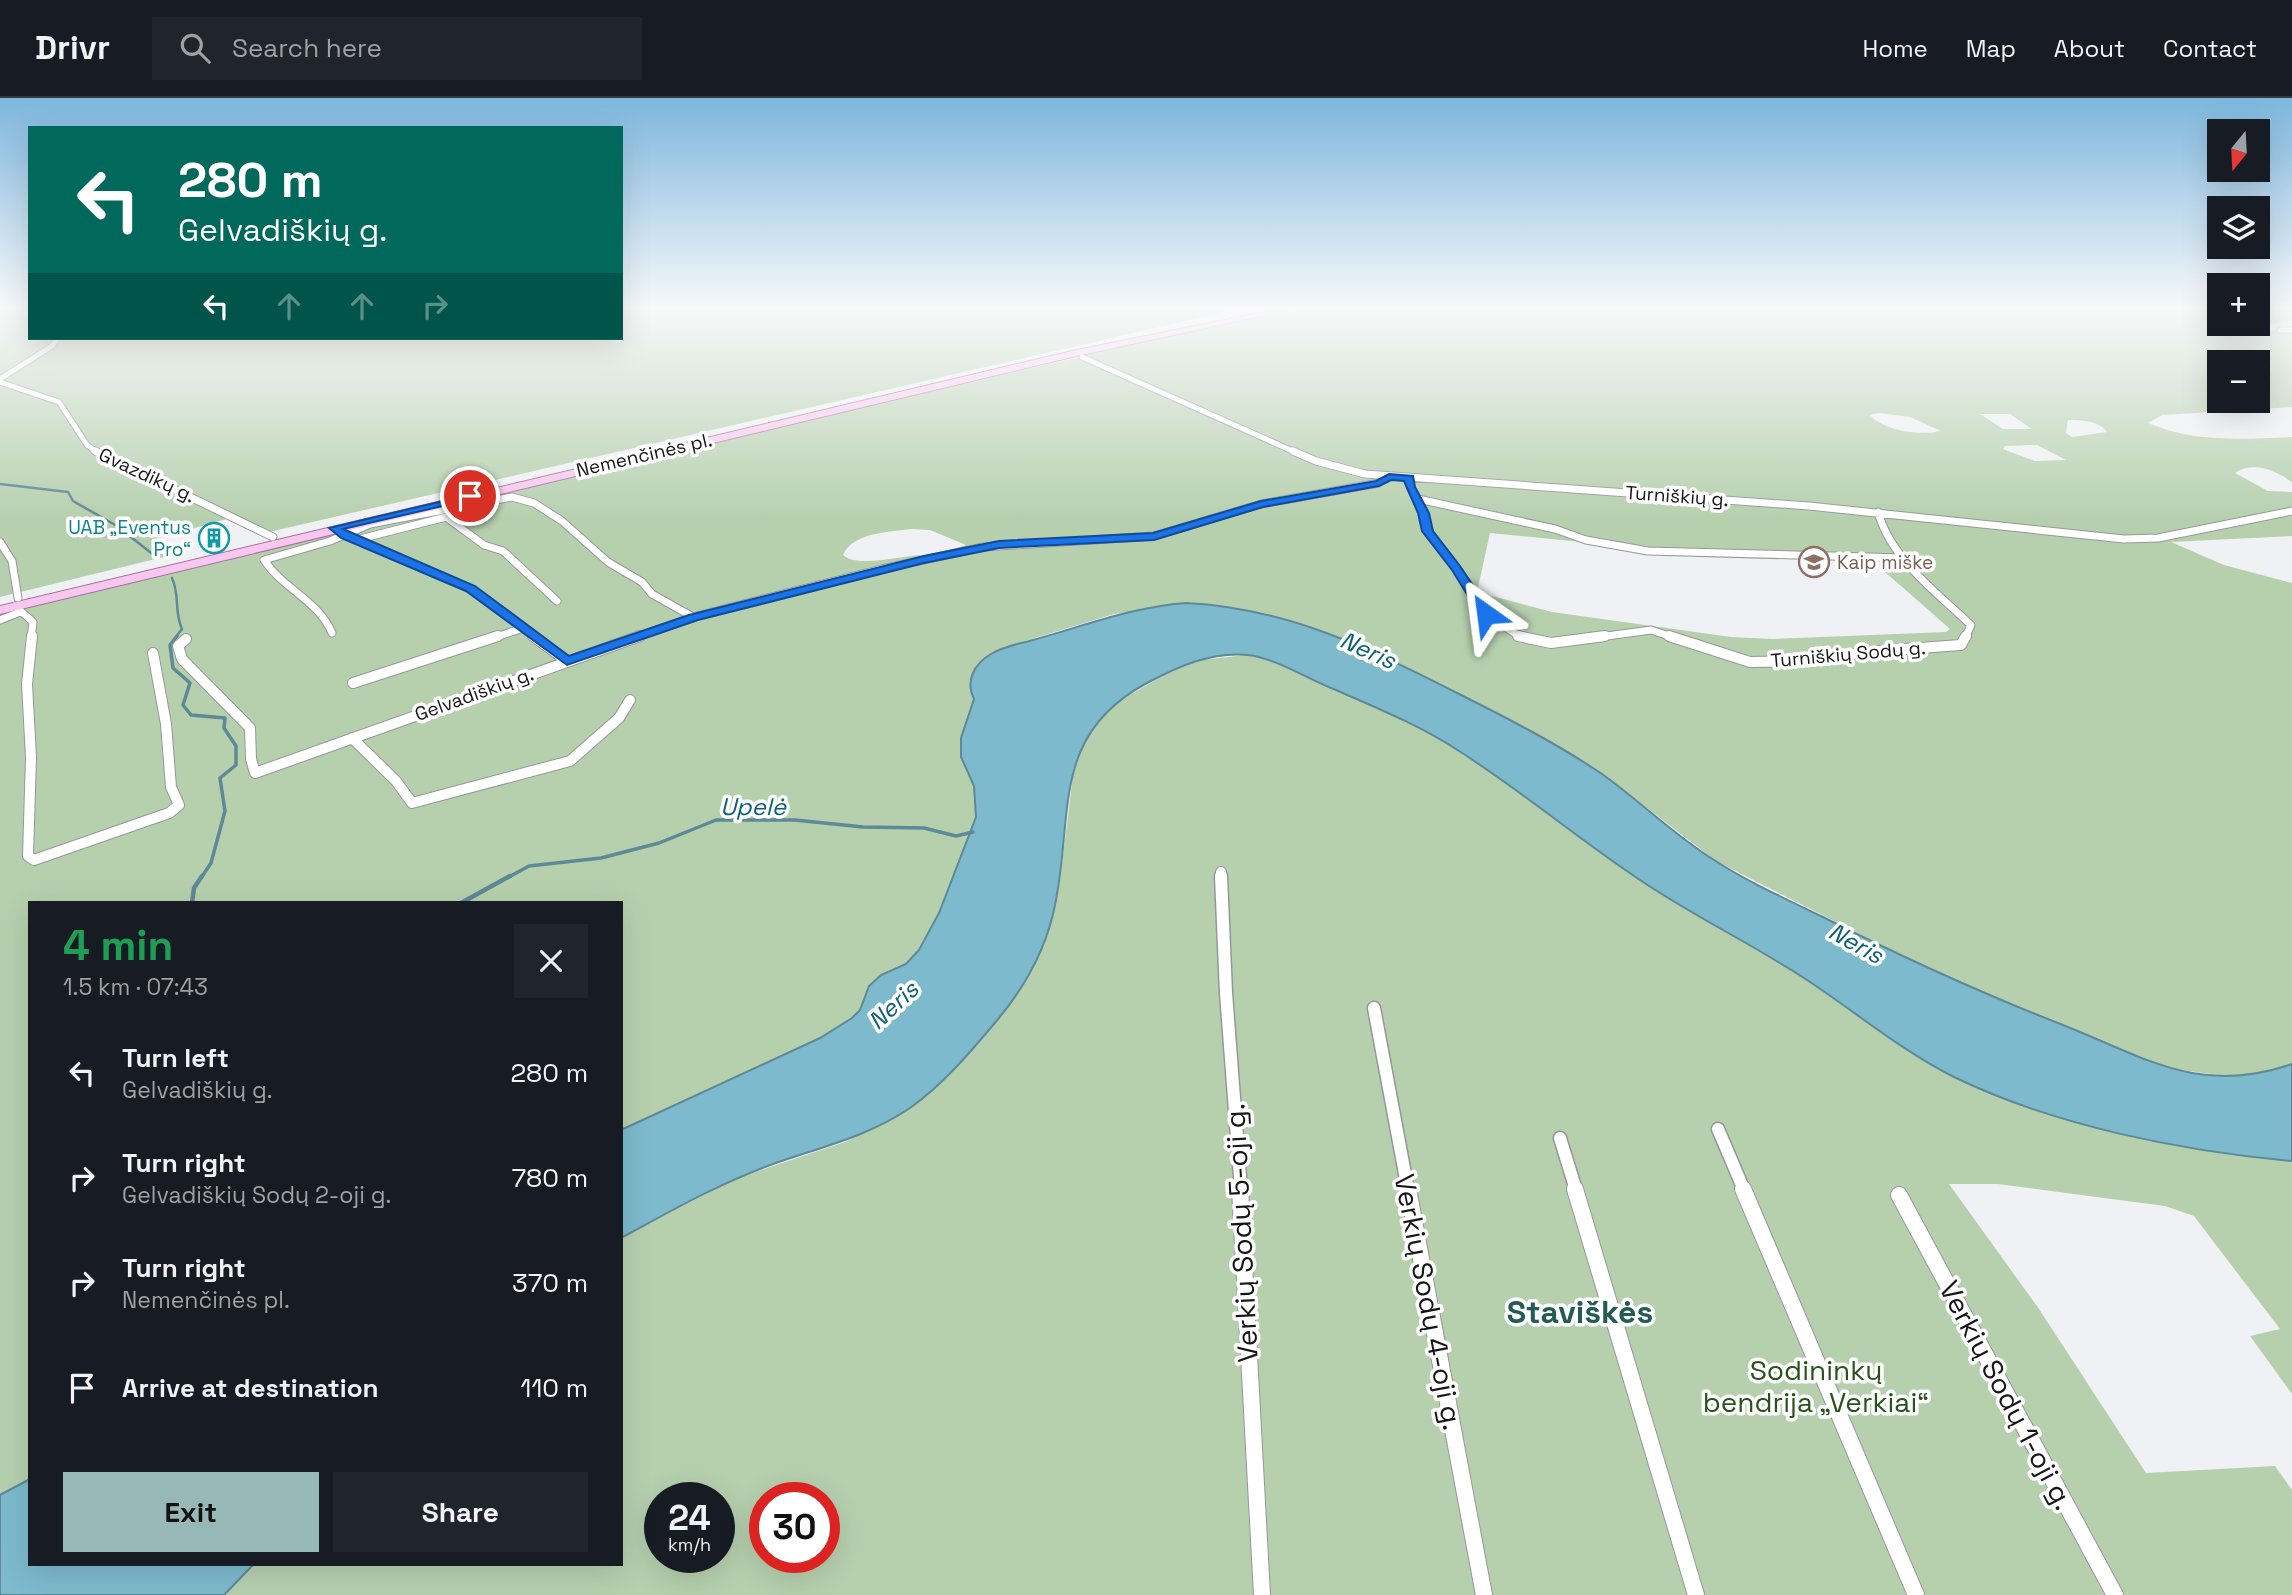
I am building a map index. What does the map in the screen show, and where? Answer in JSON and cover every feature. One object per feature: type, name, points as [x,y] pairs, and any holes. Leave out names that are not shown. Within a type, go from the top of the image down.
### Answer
[{"type":"main road","name":"Nemenčinės pl.","points":[[0,610],[273,537],[956,379]]},
{"type":"main road","name":"Nemenčinės pl.","points":[[0,602],[18,605],[340,532],[957,379]]},
{"type":"street","name":"Turniškių g.","points":[[1138,379],[1316,461],[1342,469],[1389,477],[1717,498],[2143,540],[2292,511]]},
{"type":"street","name":"Gvazdikų g.","points":[[0,381],[59,402],[87,445],[106,458],[214,506],[273,537]]},
{"type":"street","name":"Gelvadiškių g.","points":[[186,639],[178,646],[182,659],[250,728],[251,759],[255,773],[693,617],[983,547],[1162,535],[1205,519],[1261,504],[1379,483],[1389,477]]},
{"type":"street","name":"Turniškių Sodų g.","points":[[1409,479],[1427,531],[1486,614],[1511,633],[1533,642],[1551,643],[1651,631],[1750,662],[1803,661],[1877,651],[1961,645],[1970,625],[1903,558],[1879,523],[1878,512]]},
{"type":"street","points":[[332,633],[330,625],[317,610],[264,559],[370,524],[512,497],[527,499],[573,529],[608,562],[642,582],[652,594],[693,617]]},
{"type":"street","points":[[1418,499],[1555,529],[1586,540],[1648,551],[1903,558]]},
{"type":"street","points":[[356,540],[446,517],[484,545],[503,551],[557,601]]},
{"type":"street","points":[[340,532],[470,589],[567,661]]},
{"type":"street","points":[[0,542],[12,561],[18,605],[33,622],[27,684],[31,757],[28,856],[34,860],[169,813],[179,805],[171,787],[166,724],[153,653]]},
{"type":"street","points":[[0,621],[18,605]]},
{"type":"street","points":[[353,683],[523,628]]},
{"type":"street","points":[[352,738],[396,781],[412,803],[570,761],[592,745],[619,718],[630,700]]},
{"type":"street","name":"Verkių Sodų 5-oji g.","points":[[1221,872],[1228,1018],[1244,1223],[1262,1595]]},
{"type":"street","name":"Verkių Sodų 4-oji g.","points":[[1374,1008],[1484,1595]]},
{"type":"street","points":[[1718,1129],[1916,1595]]},
{"type":"street","points":[[1560,1138],[1696,1595]]},
{"type":"street","name":"Verkių Sodų 1-oji g.","points":[[1899,1195],[2115,1595]]},
{"type":"green space","points":[[0,379],[934,379],[269,532],[237,516],[156,539],[176,554],[0,597]]},
{"type":"green space","points":[[985,379],[2207,379],[2207,412],[2162,415],[2148,423],[2201,437],[2292,437],[2292,482],[2264,468],[2242,469],[2235,473],[2268,491],[2292,492],[2292,536],[2171,542],[2224,565],[2292,583],[2292,1064],[2260,1073],[2227,1076],[2172,1069],[2133,1057],[1943,976],[1716,861],[1621,788],[1530,730],[1360,645],[1264,613],[1186,603],[1114,614],[1012,645],[970,690],[974,699],[961,738],[966,771],[974,786],[976,817],[939,913],[919,950],[906,964],[881,975],[869,986],[860,1010],[820,1038],[623,1129],[623,901],[28,901],[28,1480],[0,1495],[0,614],[484,495]],"holes":[[[1879,413],[1910,417],[1941,431],[1903,431],[1884,425],[1870,415]],[[1980,414],[2010,414],[2032,429],[2003,429]],[[2068,420],[2095,423],[2107,432],[2072,437],[2066,433]],[[2037,445],[2066,460],[2035,461],[2003,449],[2005,446]],[[912,529],[930,530],[966,545],[923,559],[920,555],[858,561],[843,555],[855,542],[873,534]],[[1490,533],[1672,551],[1869,558],[1950,629],[1946,632],[1773,639],[1731,637],[1552,612],[1477,592]]]},
{"type":"green space","points":[[2270,379],[2292,379],[2292,407],[2270,408]]},
{"type":"green space","name":"Sodininkų bendrija „Verkiai“","points":[[1247,655],[1266,659],[1362,700],[1455,748],[1645,883],[1772,958],[1903,1048],[1951,1076],[2053,1114],[2131,1135],[2211,1151],[2292,1161],[2292,1394],[2250,1336],[2280,1329],[2194,1216],[2165,1206],[1998,1184],[1949,1184],[2039,1309],[2146,1473],[2275,1466],[2292,1490],[2292,1595],[224,1595],[252,1566],[623,1566],[623,1237],[737,1178],[845,1142],[905,1111],[928,1095],[1047,937],[1059,887],[1073,776],[1092,726],[1116,703],[1166,674],[1200,660]]},
{"type":"water","name":"Neris","points":[[1186,603],[1223,606],[1293,622],[1359,646],[1424,676],[1531,731],[1585,763],[1616,784],[1699,850],[1740,876],[1942,974],[2148,1060],[2174,1069],[2229,1076],[2259,1073],[2292,1064],[2292,1161],[2207,1151],[2119,1134],[2034,1109],[1954,1077],[1900,1045],[1792,970],[1640,880],[1505,782],[1430,733],[1281,665],[1258,657],[1235,654],[1208,658],[1158,677],[1116,704],[1094,727],[1080,752],[1072,779],[1055,905],[1041,950],[1009,1005],[979,1042],[923,1099],[877,1127],[734,1180],[623,1237],[623,1129],[820,1038],[860,1010],[869,986],[881,975],[906,964],[919,950],[939,913],[976,817],[974,786],[961,757],[961,738],[974,699],[971,679],[980,663],[996,651],[1012,646],[1127,613]]},
{"type":"water","points":[[28,1480],[28,1566],[252,1566],[224,1595],[0,1595],[0,1495]]},
{"type":"waterway","name":"Upelė","points":[[0,484],[68,492],[73,501],[117,526],[155,556]]},
{"type":"waterway","name":"Upelė","points":[[172,578],[182,629],[175,638]]},
{"type":"waterway","name":"Upelė","points":[[177,636],[170,645],[173,668],[190,683],[183,705],[191,715],[225,718],[224,728],[236,746],[236,765],[220,778],[225,811],[211,863],[201,878]]},
{"type":"waterway","name":"Upelė","points":[[507,878],[529,866],[601,858],[659,843],[716,820],[795,820],[863,827],[924,828],[956,836],[973,832]]},
{"type":"waterway","name":"Upelė","points":[[192,901],[194,888],[202,876]]},
{"type":"waterway","name":"Upelė","points":[[465,901],[510,876]]},
{"type":"place","name":"UAB „Eventus Pro“","points":[[214,538]]},
{"type":"place","name":"Kaip miške","points":[[1814,562]]},
{"type":"district","name":"Staviškės","points":[[1580,1312]]},
{"type":"route","points":[[470,496],[335,528],[345,536],[470,589],[567,661],[693,617],[883,569],[999,544],[1108,541],[1162,535],[1205,519],[1261,504],[1385,482],[1389,477],[1409,479],[1410,487],[1423,513],[1427,531],[1469,585],[1486,614]]}]
